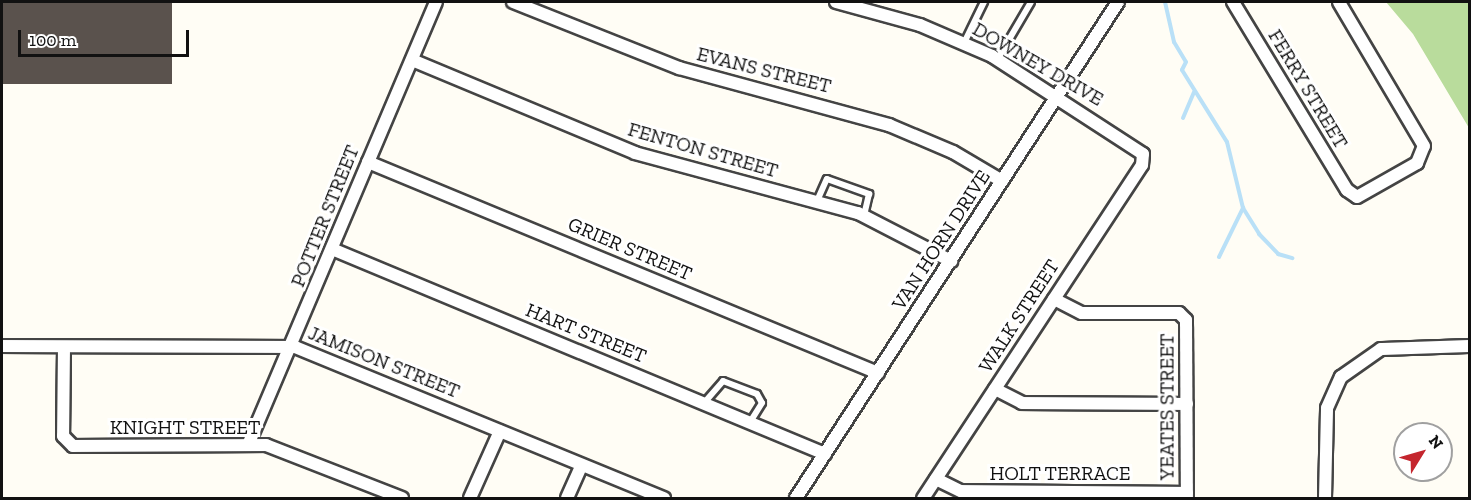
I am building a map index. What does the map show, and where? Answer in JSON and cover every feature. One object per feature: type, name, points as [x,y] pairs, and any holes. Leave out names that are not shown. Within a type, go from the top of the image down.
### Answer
[{"type":"street","name":"POTTER STREET","points":[[248,445],[292,346],[436,2]]},
{"type":"street","name":"EVANS STREET","points":[[513,2],[679,69],[889,125],[953,152],[1002,182]]},
{"type":"street","name":"DOWNEY DRIVE","points":[[836,2],[964,44],[998,60],[1059,95],[1143,154]]},
{"type":"street","name":"VAN HORN DRIVE","points":[[796,498],[1118,2]]},
{"type":"street","name":"FERRY STREET","points":[[1233,2],[1352,195],[1363,196],[1417,163],[1424,146],[1339,2]]},
{"type":"street","name":"FENTON STREET","points":[[412,60],[635,153],[864,215],[951,261]]},
{"type":"street","name":"WALK STREET","points":[[923,498],[1142,165],[1143,154]]},
{"type":"street","name":"GRIER STREET","points":[[368,162],[878,373]]},
{"type":"street","name":"HART STREET","points":[[333,249],[825,454]]},
{"type":"street","name":"YEATES STREET","points":[[1054,299],[1082,312],[1183,317],[1187,404],[1187,496]]},
{"type":"street","name":"JAMISON STREET","points":[[2,346],[292,346],[663,498]]},
{"type":"street","points":[[1324,498],[1327,408],[1341,377],[1382,348],[1470,346]]},
{"type":"street","name":"KNIGHT STREET","points":[[64,347],[67,442],[248,445],[283,450],[402,498]]},
{"type":"street","points":[[995,389],[1022,403],[1187,404]]},
{"type":"street","points":[[470,498],[500,431]]},
{"type":"street","points":[[567,498],[582,465]]},
{"type":"street","name":"HOLT TERRACE","points":[[936,479],[961,491],[1187,496]]},
{"type":"lane","points":[[964,44],[984,2]]},
{"type":"lane","points":[[998,60],[1031,2]]},
{"type":"lane","points":[[817,201],[827,179],[869,194],[864,215]]},
{"type":"lane","points":[[704,403],[723,381],[758,394],[762,403],[750,422]]},
{"type":"green space","points":[[1386,2],[1469,2],[1469,128],[1413,34]]},
{"type":"building","points":[[2,2],[172,2],[172,84],[2,84]]},
{"type":"waterway","points":[[1165,2],[1174,42],[1186,62],[1182,70],[1227,142],[1243,208],[1259,234],[1278,254],[1292,258]]},
{"type":"waterway","points":[[1183,118],[1194,92]]},
{"type":"waterway","points":[[1219,257],[1243,208]]}]
